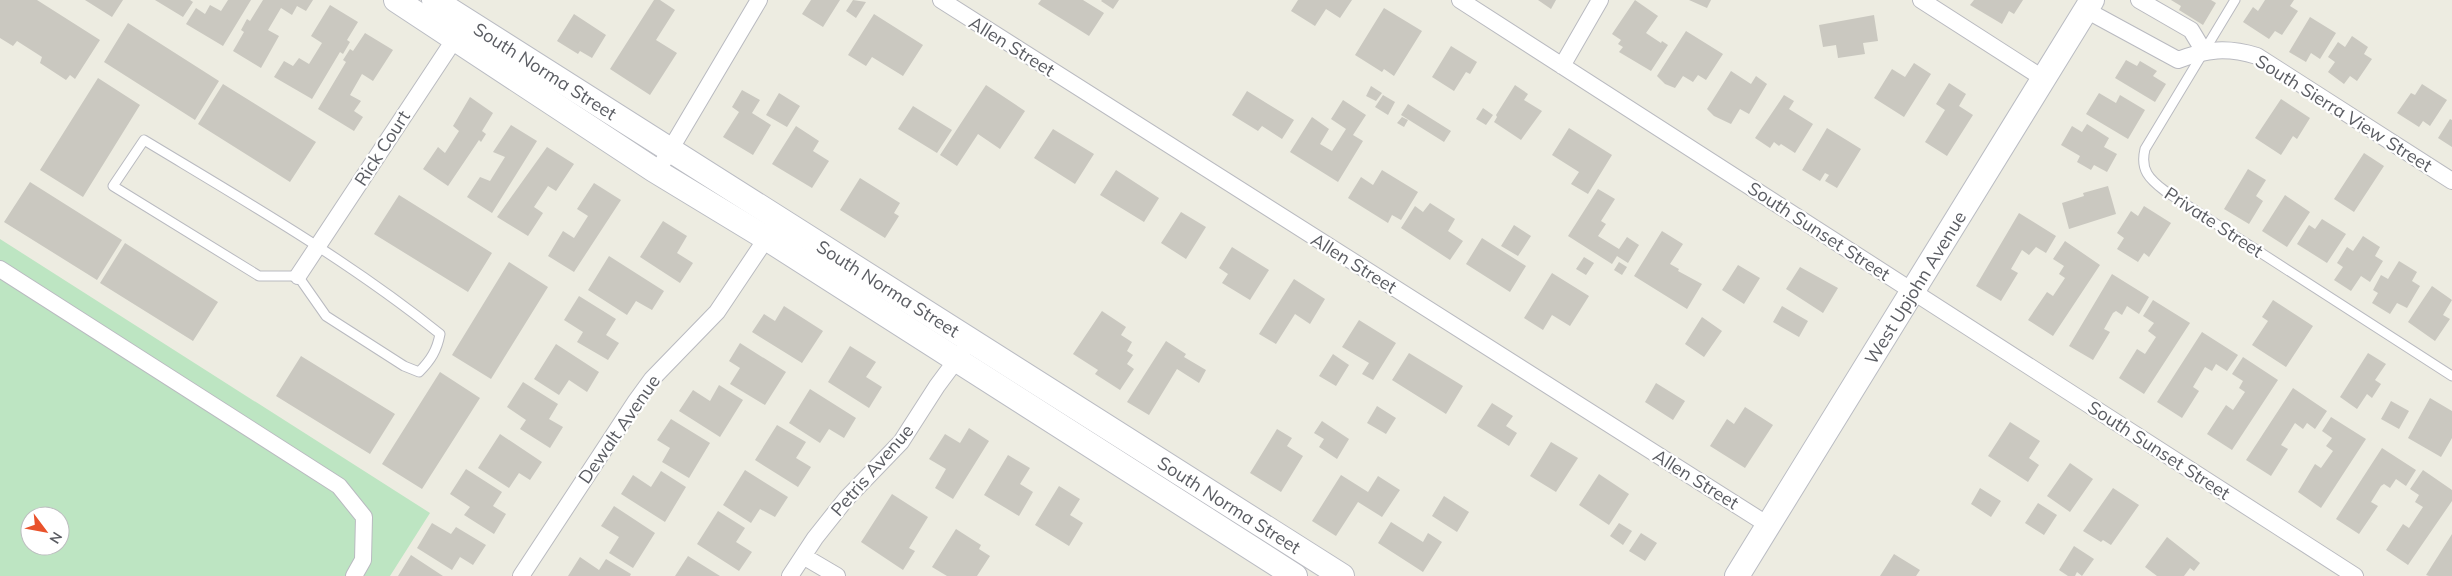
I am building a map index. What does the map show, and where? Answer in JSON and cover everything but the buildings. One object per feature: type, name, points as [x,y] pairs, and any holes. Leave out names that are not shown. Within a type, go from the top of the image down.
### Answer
[{"type":"street","name":"South Norma Street","points":[[396,0],[461,29],[670,150],[1342,576]]},
{"type":"street","name":"South Norma Street","points":[[434,0],[461,29],[657,172],[766,238],[1295,576]]},
{"type":"street","points":[[657,172],[759,0]]},
{"type":"street","name":"Allen Street","points":[[941,0],[1768,525]]},
{"type":"street","name":"South Sunset Street","points":[[1460,0],[2355,576]]},
{"type":"street","points":[[1562,66],[1600,0]]},
{"type":"street","points":[[1921,0],[2044,79]]},
{"type":"street","points":[[2139,0],[2190,30],[2203,50]]},
{"type":"street","name":"West Upjohn Avenue","points":[[1737,576],[2089,5]]},
{"type":"street","name":"South Sierra View Street","points":[[2089,5],[2178,60],[2203,50],[2238,50],[2257,56],[2452,181]]},
{"type":"street","name":"Rick Court","points":[[298,276],[461,29]]},
{"type":"street","name":"Dewalt Avenue","points":[[521,576],[652,379],[717,312],[766,238],[781,219]]},
{"type":"street","points":[[0,269],[339,486],[364,517],[363,560],[354,576]]},
{"type":"street","name":"Petris Avenue","points":[[790,576],[846,499],[901,442],[955,360],[972,340]]},
{"type":"street","points":[[803,556],[837,576]]},
{"type":"lane","name":"Private Street","points":[[2235,0],[2203,50],[2145,149],[2142,160],[2147,176],[2165,191],[2452,376]]},
{"type":"lane","points":[[144,140],[318,246],[400,302],[440,334],[438,348],[420,372],[404,366],[326,316],[298,276],[259,276],[113,186],[144,140]]},
{"type":"green space","points":[[0,239],[430,513],[390,576],[0,576]]}]
